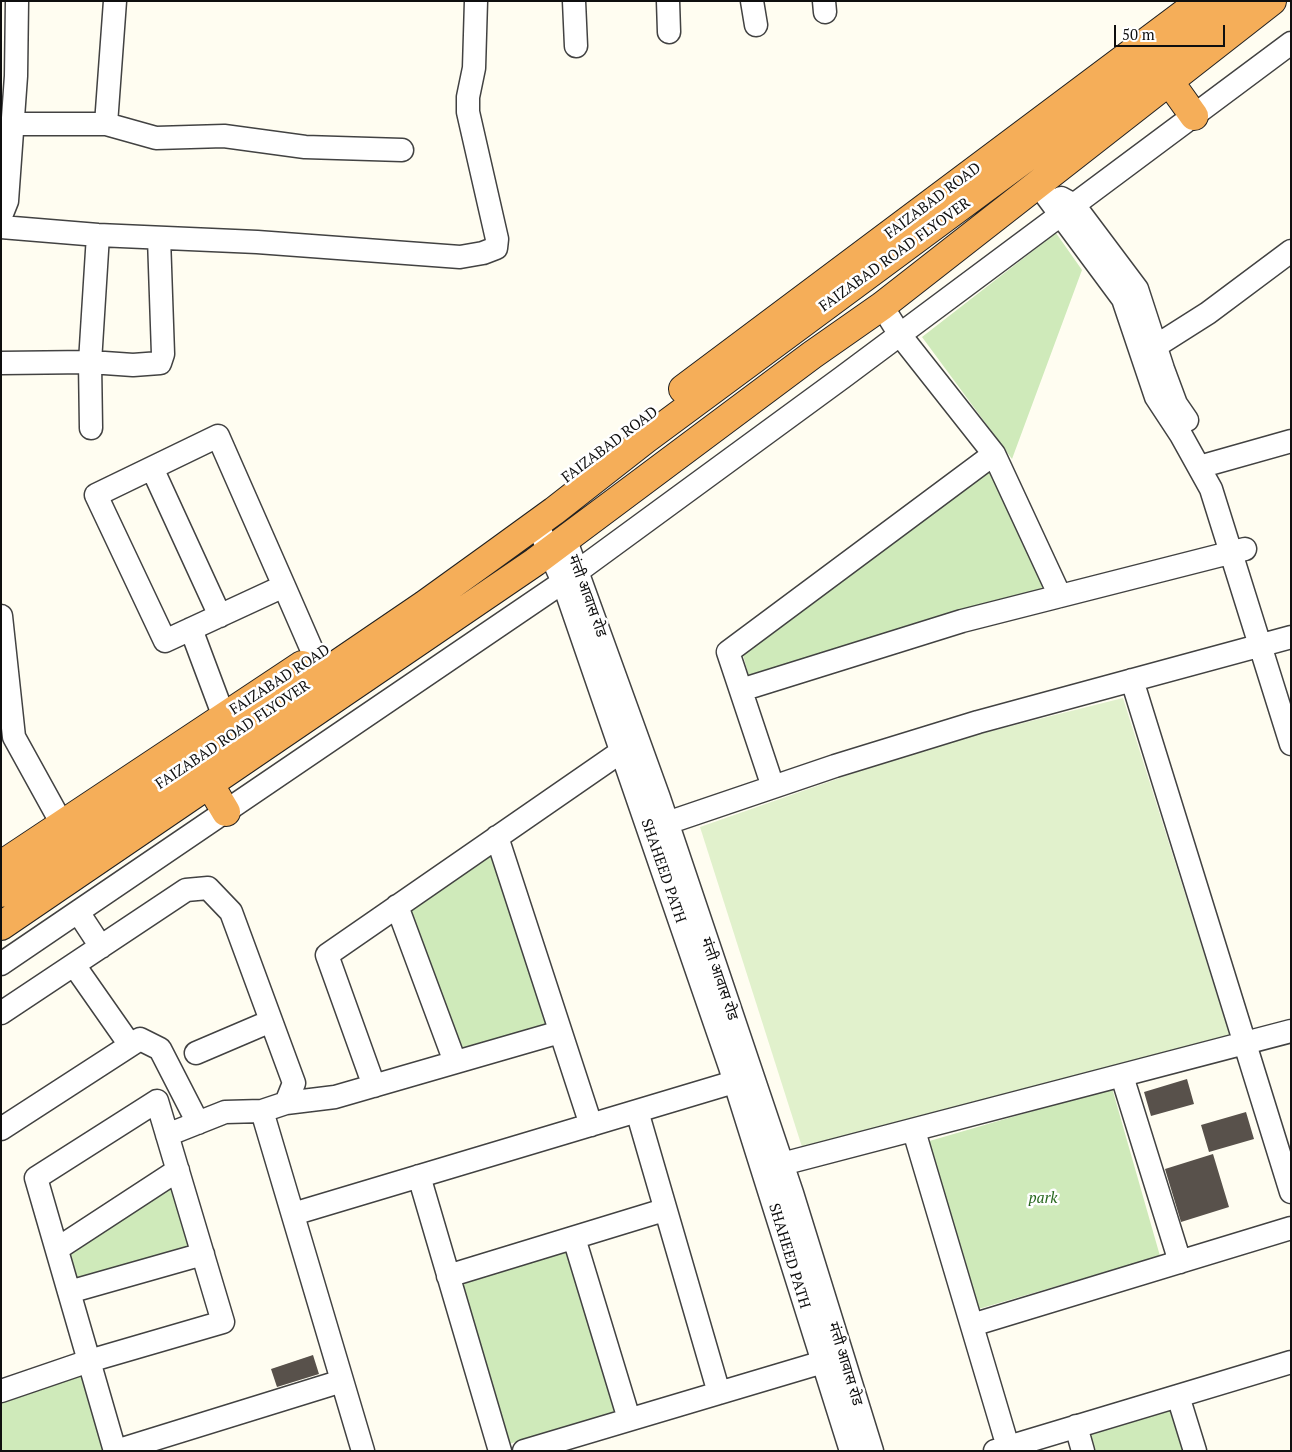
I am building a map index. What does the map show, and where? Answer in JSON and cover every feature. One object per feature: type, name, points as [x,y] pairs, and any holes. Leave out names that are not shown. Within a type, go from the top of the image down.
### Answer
[{"type":"highway","name":"FAIZABAD ROAD FLYOVER","points":[[1,893],[408,616],[492,556],[654,433],[1238,1]]},
{"type":"highway","points":[[1,926],[210,785],[557,544],[812,355],[882,306],[1272,1]]},
{"type":"highway","name":"FAIZABAD ROAD","points":[[1,864],[380,614],[528,507],[1191,5]]},
{"type":"highway","points":[[1169,81],[1194,116]]},
{"type":"highway","name":"मंत्ती आवास रोड","points":[[545,517],[557,544]]},
{"type":"highway","points":[[210,785],[226,812]]},
{"type":"street","points":[[1,216],[7,201],[13,124],[9,70],[18,1]]},
{"type":"street","points":[[106,124],[115,1]]},
{"type":"street","points":[[1,227],[98,235],[257,242],[460,257],[483,253],[496,248],[497,239],[468,112],[468,97],[474,68],[476,1]]},
{"type":"street","points":[[574,1],[576,46]]},
{"type":"street","points":[[668,1],[669,32]]},
{"type":"street","points":[[752,1],[756,25]]},
{"type":"street","points":[[1,964],[571,577],[900,335],[1291,43]]},
{"type":"street","points":[[13,124],[106,124],[156,138],[224,136],[305,147],[402,150]]},
{"type":"street","points":[[1037,183],[1067,210],[1124,299],[1148,349],[1156,397],[1206,465],[1211,489],[1275,642],[1291,699]]},
{"type":"street","points":[[91,428],[90,362],[98,235]]},
{"type":"street","points":[[1,363],[90,362],[133,365],[160,363],[162,354],[159,238]]},
{"type":"street","points":[[1148,349],[1208,313],[1291,251]]},
{"type":"street","points":[[882,306],[900,335],[994,454],[1060,596]]},
{"type":"street","points":[[284,586],[165,641],[96,495],[218,436],[284,586],[314,657]]},
{"type":"street","points":[[1206,465],[1291,441]]},
{"type":"street","points":[[773,787],[728,652],[994,454]]},
{"type":"street","points":[[152,468],[220,616]]},
{"type":"street","name":"मंत्ती आवास रोड","points":[[557,544],[667,823],[691,924],[782,1164],[872,1451]]},
{"type":"street","points":[[740,690],[962,620],[1238,550]]},
{"type":"street","name":"SHAHEED PATH","points":[[571,577],[622,751],[691,924],[734,1082],[850,1451]]},
{"type":"street","points":[[1,616],[8,735],[62,824]]},
{"type":"street","points":[[191,628],[224,717]]},
{"type":"street","points":[[667,823],[978,722],[1275,642]]},
{"type":"street","points":[[1275,642],[1291,744]]},
{"type":"street","points":[[1132,680],[1291,1192]]},
{"type":"street","points":[[374,1086],[327,955],[622,751]]},
{"type":"street","points":[[497,837],[591,1125]]},
{"type":"street","points":[[1,1013],[186,890],[208,888],[231,912],[294,1083],[286,1103]]},
{"type":"street","points":[[397,906],[455,1062]]},
{"type":"street","points":[[78,912],[100,947]]},
{"type":"street","points":[[74,965],[130,1045]]},
{"type":"street","points":[[196,1053],[271,1021]]},
{"type":"street","points":[[782,1164],[1291,1031]]},
{"type":"street","points":[[167,1135],[226,1112],[262,1111],[286,1103],[335,1097],[560,1032]]},
{"type":"street","points":[[1,1129],[140,1039],[160,1049],[198,1123]]},
{"type":"street","points":[[1122,1076],[1180,1262]]},
{"type":"street","points":[[293,1214],[734,1082]]},
{"type":"street","points":[[1,1391],[89,1361],[223,1322],[157,1101],[36,1178],[56,1249],[89,1361],[116,1451],[342,1381]]},
{"type":"street","points":[[262,1111],[363,1451]]},
{"type":"street","points":[[637,1111],[664,1210],[719,1393]]},
{"type":"street","points":[[914,1131],[972,1325],[1002,1449],[1291,1362]]},
{"type":"street","points":[[56,1249],[178,1170]]},
{"type":"street","points":[[419,1176],[500,1451]]},
{"type":"street","points":[[448,1276],[664,1210]]},
{"type":"street","points":[[972,1325],[1291,1228]]},
{"type":"street","points":[[574,1238],[629,1419]]},
{"type":"street","points":[[69,1292],[203,1254]]},
{"type":"street","points":[[524,1451],[823,1362]]},
{"type":"street","points":[[1178,1396],[1195,1451]]},
{"type":"street","points":[[1076,1426],[1083,1451]]},
{"type":"green space","points":[[1056,233],[1082,270],[1012,459],[922,337]]},
{"type":"green space","points":[[991,469],[1046,592],[749,677],[743,655]]},
{"type":"green space","points":[[1123,698],[1230,1036],[802,1147],[700,827],[931,746]]},
{"type":"green space","points":[[494,853],[550,1026],[459,1051],[408,911]]},
{"type":"green space","name":"park","points":[[1112,1088],[1160,1256],[975,1310],[926,1142]]},
{"type":"green space","points":[[172,1183],[190,1247],[77,1281],[66,1250]]},
{"type":"green space","points":[[569,1249],[617,1411],[509,1444],[461,1281]]},
{"type":"green space","points":[[83,1375],[105,1451],[1,1451],[1,1400]]},
{"type":"green space","points":[[1173,1407],[1186,1451],[1094,1451],[1089,1432]]},
{"type":"building","points":[[1187,1079],[1194,1104],[1151,1116],[1144,1092]]},
{"type":"building","points":[[1246,1112],[1254,1139],[1209,1152],[1201,1125]]},
{"type":"building","points":[[1213,1154],[1229,1207],[1181,1222],[1165,1169]]},
{"type":"building","points":[[313,1355],[319,1374],[277,1387],[271,1369]]}]
